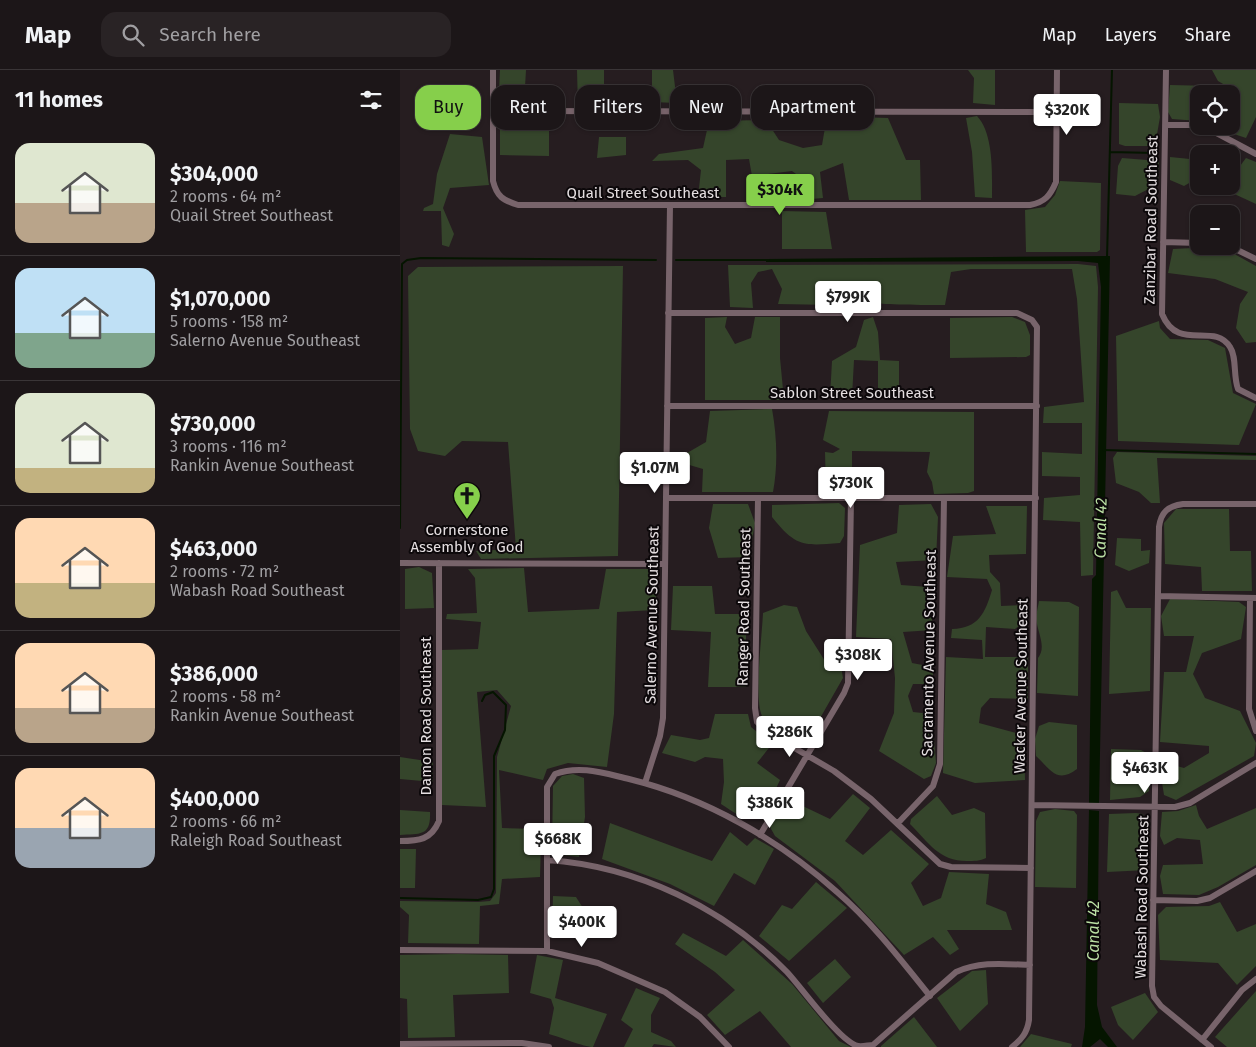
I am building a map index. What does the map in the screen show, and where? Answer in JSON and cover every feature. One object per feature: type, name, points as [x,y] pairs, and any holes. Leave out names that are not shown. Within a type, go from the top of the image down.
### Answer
[{"type":"street","points":[[493,70],[493,85]]},
{"type":"street","points":[[565,111],[1057,112],[1057,70]]},
{"type":"street","name":"Zanzibar Road Southeast","points":[[1166,70],[1162,314],[1167,327],[1184,335],[1215,336],[1226,341],[1232,350],[1234,378],[1238,389],[1256,398]]},
{"type":"street","name":"Quail Street Southeast","points":[[493,130],[493,181],[496,192],[503,200],[518,205],[1030,205],[1042,202],[1050,196],[1056,182],[1057,112]]},
{"type":"street","points":[[1165,125],[1195,125],[1210,129],[1256,154]]},
{"type":"street","name":"Salerno Avenue Southeast","points":[[645,783],[660,736],[663,718],[670,205]]},
{"type":"street","points":[[1163,242],[1190,243]]},
{"type":"street","points":[[1240,251],[1256,259]]},
{"type":"street","name":"Wacker Avenue Southeast","points":[[668,313],[1017,313],[1032,320],[1037,327],[1028,1029],[1022,1039],[1012,1047]]},
{"type":"street","name":"Sablon Street Southeast","points":[[667,406],[1037,406]]},
{"type":"street","points":[[666,498],[1036,498]]},
{"type":"street","name":"Ranger Road Southeast","points":[[758,498],[755,708],[757,722],[767,732],[834,771],[871,799],[940,864],[952,867],[1031,868]]},
{"type":"street","points":[[760,835],[844,693],[848,683],[851,498]]},
{"type":"street","name":"Sacramento Avenue Southeast","points":[[898,823],[933,786],[940,764],[944,498]]},
{"type":"street","name":"Wabash Road Southeast","points":[[1211,1047],[1161,1006],[1154,997],[1152,986],[1159,527],[1164,512],[1173,506],[1183,504],[1256,504]]},
{"type":"street","name":"Damon Road Southeast","points":[[400,841],[426,839],[435,831],[439,821],[439,563]]},
{"type":"street","points":[[400,564],[665,564]]},
{"type":"street","points":[[1158,596],[1253,598],[1249,709],[1256,731]]},
{"type":"street","points":[[1032,805],[1176,807],[1190,803],[1256,763]]},
{"type":"street","points":[[547,951],[547,787],[555,774],[569,769],[591,770],[645,783],[710,807],[760,835],[795,858],[838,892],[873,928],[930,996]]},
{"type":"street","points":[[547,860],[587,864],[625,874],[695,903],[731,925],[766,952],[788,973],[843,1037],[858,1046],[873,1045],[956,972],[969,966],[986,964],[1030,965]]},
{"type":"street","points":[[1154,900],[1197,901],[1210,898],[1256,871]]},
{"type":"street","points":[[400,950],[547,951],[598,963],[665,992],[700,1018],[729,1047]]},
{"type":"street","points":[[1202,1040],[1242,990],[1256,979]]},
{"type":"street","points":[[400,1044],[522,1043],[549,1047]]},
{"type":"shaded area","points":[[500,70],[526,70],[525,85],[499,85]]},
{"type":"shaded area","points":[[577,70],[604,70],[604,85],[577,85]]},
{"type":"shaded area","points":[[652,70],[673,70],[675,85],[670,85],[670,103],[660,102],[660,85],[652,85]]},
{"type":"shaded area","points":[[968,70],[995,70],[995,105],[973,103],[974,78]]},
{"type":"shaded area","points":[[1212,70],[1256,70],[1256,117],[1246,138],[1237,135],[1240,135],[1240,85],[1225,85],[1218,81]]},
{"type":"shaded area","points":[[1170,85],[1190,85],[1190,120],[1172,119],[1168,112]]},
{"type":"shaded area","points":[[1119,103],[1158,104],[1160,117],[1155,146],[1125,146],[1119,144]]},
{"type":"shaded area","points":[[977,116],[987,133],[992,166],[992,198],[975,197],[972,152],[966,118]]},
{"type":"shaded area","points":[[874,118],[888,118],[906,160],[920,160],[921,200],[849,200],[843,163],[820,172],[823,198],[799,200],[800,177],[792,171],[752,176],[749,159],[726,160],[726,197],[698,197],[701,170],[688,160],[652,161],[659,154],[703,148],[707,130],[741,130],[741,120],[751,120],[751,130],[772,130],[779,140],[803,148],[822,145],[825,130],[874,130]]},
{"type":"shaded area","points":[[500,130],[549,130],[549,156],[500,155]]},
{"type":"shaded area","points":[[450,134],[482,137],[489,185],[450,188],[443,208],[454,234],[449,247],[442,245],[441,211],[423,211],[424,208],[433,204],[437,174]]},
{"type":"shaded area","points":[[599,137],[626,137],[626,155],[597,158]]},
{"type":"shaded area","points":[[1170,157],[1190,159],[1190,183],[1184,186],[1170,180]]},
{"type":"shaded area","points":[[1122,158],[1159,161],[1158,184],[1135,196],[1116,194],[1118,166]]},
{"type":"shaded area","points":[[1246,158],[1256,162],[1256,204],[1236,195],[1240,195],[1240,166]]},
{"type":"shaded area","points":[[1060,181],[1101,183],[1100,250],[1097,252],[1026,252],[1025,210],[1045,207],[1055,195]]},
{"type":"shaded area","points":[[782,211],[826,212],[832,249],[782,249]]},
{"type":"shaded area","points":[[1190,248],[1190,255],[1236,255],[1256,266],[1256,342],[1246,343],[1236,328],[1240,304],[1248,292],[1215,279],[1168,273],[1173,249]]},
{"type":"shaded area","points":[[1078,264],[1096,266],[1098,287],[1093,575],[1081,576],[1080,522],[1043,520],[1044,498],[1080,495],[1080,477],[1042,476],[1042,452],[1082,454],[1082,423],[1043,423],[1044,407],[1084,402],[1077,299],[1072,269],[971,269],[951,272],[945,305],[879,303],[880,286],[870,281],[857,287],[849,302],[834,305],[778,304],[782,289],[772,269],[758,272],[751,283],[753,308],[730,307],[728,265]]},
{"type":"shaded area","points":[[623,266],[618,556],[481,559],[476,551],[516,549],[508,442],[462,441],[445,456],[418,451],[410,429],[408,276],[418,267]]},
{"type":"shaded area","points":[[727,317],[725,327],[735,344],[751,338],[755,317],[780,317],[780,358],[784,400],[705,400],[705,318]]},
{"type":"shaded area","points":[[873,317],[878,332],[880,360],[899,361],[899,396],[878,398],[878,361],[854,360],[852,397],[830,397],[832,361],[856,347],[864,320]]},
{"type":"shaded area","points":[[1012,317],[1025,322],[1030,335],[1030,355],[1026,357],[950,358],[950,318]]},
{"type":"shaded area","points":[[1159,321],[1160,328],[1170,339],[1208,340],[1225,348],[1233,393],[1256,404],[1239,445],[1118,441],[1116,336]]},
{"type":"shaded area","points":[[772,409],[776,451],[776,472],[773,492],[702,492],[703,469],[686,464],[687,453],[706,442],[710,411]]},
{"type":"shaded area","points":[[829,411],[974,412],[974,491],[968,493],[934,494],[932,482],[927,472],[930,452],[852,451],[852,493],[826,493],[825,452],[833,453],[840,449],[823,440]]},
{"type":"shaded area","points":[[1117,452],[1256,456],[1256,460],[1157,458],[1160,503],[1151,503],[1139,492],[1116,483],[1113,458]]},
{"type":"shaded area","points":[[839,503],[845,508],[844,536],[840,543],[809,544],[801,542],[788,534],[772,517],[772,505]]},
{"type":"shaded area","points":[[713,504],[748,504],[755,523],[749,557],[718,558],[709,528]]},
{"type":"shaded area","points":[[931,504],[938,517],[936,560],[896,562],[901,585],[929,587],[933,630],[903,632],[912,663],[933,667],[933,684],[913,684],[908,696],[913,712],[932,714],[936,763],[931,776],[924,779],[879,751],[894,713],[895,678],[891,639],[856,637],[860,545],[897,533],[899,505]]},
{"type":"shaded area","points":[[986,506],[1027,506],[1026,554],[989,555],[990,572],[1000,583],[1001,606],[1028,605],[1028,618],[1015,629],[986,627],[985,657],[1028,657],[1028,699],[990,698],[981,708],[979,723],[1024,735],[1025,780],[975,783],[943,773],[946,657],[983,659],[982,640],[951,638],[952,629],[969,626],[980,618],[987,606],[992,590],[987,579],[947,577],[953,536],[996,534]]},
{"type":"shaded area","points":[[1176,509],[1229,509],[1230,551],[1251,551],[1252,591],[1202,591],[1201,567],[1165,564],[1164,523]]},
{"type":"shaded area","points":[[1117,538],[1141,539],[1141,551],[1150,550],[1149,563],[1129,571],[1115,565]]},
{"type":"shaded area","points":[[419,567],[432,573],[434,608],[405,609],[405,569]]},
{"type":"shaded area","points":[[524,568],[528,612],[599,609],[606,569],[651,569],[657,582],[655,610],[617,612],[614,714],[607,767],[568,763],[547,769],[543,780],[499,770],[502,828],[536,829],[541,839],[540,877],[502,879],[499,904],[480,906],[479,944],[408,943],[409,915],[400,907],[400,901],[490,901],[496,893],[497,757],[511,706],[497,690],[477,692],[486,807],[442,805],[441,650],[478,649],[481,622],[446,619],[447,614],[477,613],[475,578],[468,569]]},
{"type":"shaded area","points":[[673,586],[712,586],[715,614],[746,614],[746,687],[708,687],[711,632],[671,630]]},
{"type":"shaded area","points":[[1117,590],[1126,608],[1151,608],[1150,691],[1109,694],[1111,592]]},
{"type":"shaded area","points":[[1170,599],[1239,602],[1246,607],[1241,639],[1202,653],[1193,674],[1205,698],[1240,711],[1256,743],[1254,756],[1176,800],[1164,795],[1160,770],[1166,763],[1184,768],[1209,753],[1209,746],[1160,742],[1164,672],[1186,672],[1194,636],[1164,636],[1161,616]]},
{"type":"shaded area","points":[[1039,601],[1069,602],[1079,607],[1078,696],[1037,693],[1038,658],[1042,646],[1036,622]]},
{"type":"shaded area","points":[[784,605],[797,607],[806,631],[825,661],[841,666],[843,678],[807,741],[788,737],[775,730],[765,721],[760,708],[759,667],[763,613]]},
{"type":"shaded area","points":[[715,714],[748,714],[751,727],[772,744],[757,763],[780,780],[762,818],[745,818],[721,804],[724,782],[723,759],[705,757],[695,762],[662,753],[671,735],[700,740],[709,738]]},
{"type":"shaded area","points":[[1049,722],[1077,725],[1077,769],[1070,773],[1059,775],[1055,773],[1036,756],[1035,739],[1039,726]]},
{"type":"shaded area","points":[[1111,749],[1141,750],[1150,755],[1149,791],[1140,797],[1110,800]]},
{"type":"shaded area","points":[[400,757],[433,762],[433,782],[400,779]]},
{"type":"shaded area","points":[[573,774],[584,778],[585,817],[579,857],[555,854],[552,848],[553,786],[562,776]]},
{"type":"shaded area","points":[[853,794],[870,808],[845,841],[863,855],[891,830],[929,864],[911,883],[923,906],[941,898],[949,872],[989,874],[986,904],[1006,912],[1012,930],[947,930],[959,949],[950,955],[933,937],[904,955],[835,881],[775,836],[770,827],[788,799],[830,819]]},
{"type":"shaded area","points":[[937,796],[952,815],[974,808],[985,813],[986,858],[967,861],[949,858],[935,850],[910,824],[911,819]]},
{"type":"shaded area","points":[[1196,805],[1199,816],[1207,829],[1256,808],[1256,865],[1218,887],[1199,895],[1163,894],[1160,876],[1163,865],[1203,864],[1200,840],[1177,838],[1164,845],[1160,836],[1162,812],[1178,811]]},
{"type":"shaded area","points":[[1055,809],[1074,811],[1077,815],[1076,888],[1035,887],[1036,821],[1040,812]]},
{"type":"shaded area","points":[[400,810],[430,812],[429,826],[419,834],[400,835]]},
{"type":"shaded area","points":[[1109,814],[1143,814],[1148,826],[1148,870],[1107,872]]},
{"type":"shaded area","points":[[610,823],[712,861],[730,832],[747,846],[755,838],[774,849],[755,885],[734,873],[714,906],[670,884],[602,859]]},
{"type":"shaded area","points":[[400,849],[416,849],[415,888],[400,888]]},
{"type":"shaded area","points":[[816,882],[847,908],[789,961],[759,936],[782,905],[792,909]]},
{"type":"shaded area","points":[[553,896],[576,897],[583,908],[596,911],[596,919],[574,914],[561,931],[552,930]]},
{"type":"shaded area","points":[[1220,902],[1237,932],[1256,924],[1256,966],[1237,985],[1218,963],[1160,960],[1158,915],[1166,907],[1209,906]]},
{"type":"shaded area","points":[[683,933],[726,956],[743,940],[792,984],[839,1041],[851,1047],[791,1047],[760,1011],[725,1035],[707,1015],[735,990],[715,972],[675,944]]},
{"type":"shaded area","points":[[400,955],[508,955],[509,993],[453,995],[455,1037],[408,1038],[407,999],[400,998]]},
{"type":"shaded area","points":[[537,955],[563,960],[555,998],[607,1014],[593,1047],[549,1034],[554,1008],[551,999],[530,993]]},
{"type":"shaded area","points":[[835,959],[851,977],[823,1003],[807,983]]},
{"type":"shaded area","points":[[986,970],[988,1004],[960,1031],[937,998],[972,971]]},
{"type":"shaded area","points":[[636,988],[660,998],[651,1015],[651,1032],[671,1041],[676,1047],[654,1044],[652,1047],[624,1047],[633,1029],[621,1020]]},
{"type":"shaded area","points":[[1256,991],[1256,1047],[1227,1047],[1215,1037]]},
{"type":"shaded area","points":[[1145,993],[1158,1012],[1133,1040],[1118,1025],[1111,1007]]},
{"type":"shaded area","points":[[914,1017],[937,1047],[881,1047],[881,1046]]},
{"type":"shaded area","points":[[1031,1034],[1072,1044],[1071,1047],[1020,1047]]},
{"type":"water","name":"Canal 42","points":[[1110,256],[1099,803],[1089,803],[1092,579],[1096,575],[1101,287],[1098,263],[1078,261],[766,262],[766,259]]},
{"type":"water","name":"Canal 42","points":[[1089,810],[1099,811],[1097,1005],[1102,1027],[1117,1047],[1108,1047],[1100,1039],[1090,1047],[1082,1047],[1085,1027]]},
{"type":"waterway","points":[[1107,258],[1112,70]]},
{"type":"waterway","points":[[1110,152],[1155,153]]},
{"type":"waterway","points":[[400,528],[402,264],[407,260],[421,258],[656,260]]},
{"type":"waterway","points":[[676,260],[769,260]]},
{"type":"waterway","points":[[1103,450],[1256,454]]},
{"type":"waterway","points":[[400,898],[478,900],[491,897],[494,889],[494,756],[505,730],[506,705],[493,692],[485,695],[482,701]]},
{"type":"place","name":"Cornerstone Assembly of God","points":[[467,520]]}]
